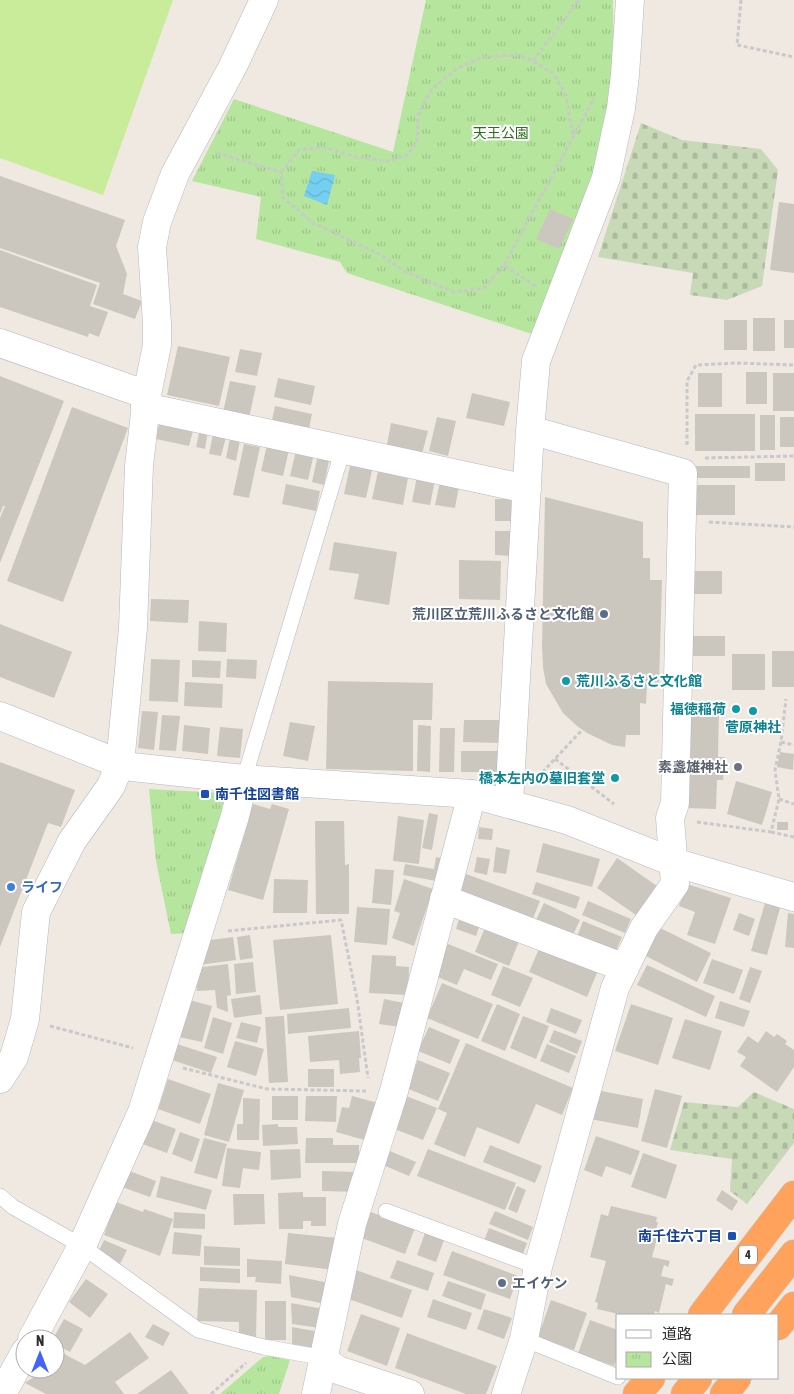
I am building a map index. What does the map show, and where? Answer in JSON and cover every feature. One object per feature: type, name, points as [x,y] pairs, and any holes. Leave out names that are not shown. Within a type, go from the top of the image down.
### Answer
[{"type":"highway","name":"4","points":[[703,1314],[794,1194]]},
{"type":"highway","points":[[747,1314],[786,1263]]},
{"type":"highway","points":[[779,1325],[794,1306]]},
{"type":"highway","points":[[685,1394],[697,1379]]},
{"type":"highway","points":[[724,1394],[736,1379]]},
{"type":"street","points":[[0,1079],[14,1057],[25,1019],[36,912],[72,841],[112,786],[120,764],[133,628],[139,466],[146,401],[157,345],[152,247],[157,222],[175,174],[233,66],[264,0]]},
{"type":"street","points":[[509,803],[530,430],[536,360],[606,178],[621,108],[630,0]]},
{"type":"street","points":[[0,343],[146,401],[343,449],[527,490]]},
{"type":"street","points":[[506,1394],[524,1339],[538,1267],[615,988],[644,928],[675,884],[670,818],[675,803],[681,520],[685,466],[530,430]]},
{"type":"street","points":[[0,716],[120,764],[132,767],[244,779],[472,794],[567,820],[673,862],[794,897]]},
{"type":"street","points":[[37,1329],[82,1246],[142,1112],[235,816],[244,779]]},
{"type":"street","points":[[316,1394],[382,1091],[444,899],[472,794]]},
{"type":"street","points":[[444,899],[625,968]]},
{"type":"street","points":[[324,1360],[338,1370],[410,1394]]},
{"type":"street","points":[[2,1394],[15,1370]]},
{"type":"lane","points":[[244,779],[343,449]]},
{"type":"lane","points":[[0,1196],[13,1207],[82,1246],[198,1330],[264,1347],[314,1356],[324,1360]]},
{"type":"lane","points":[[386,1211],[538,1267]]},
{"type":"lane","points":[[524,1339],[616,1377]]},
{"type":"lane","points":[[620,1379],[632,1384]]},
{"type":"path","points":[[533,61],[578,0]]},
{"type":"path","points":[[741,0],[737,45],[794,57]]},
{"type":"path","points":[[573,137],[566,96],[554,74],[533,61],[517,55],[482,58],[455,70],[431,90],[418,115],[417,142],[407,155],[388,161],[357,157],[323,147],[299,150],[281,172],[283,197],[313,223],[381,255],[404,271],[454,292],[484,288],[504,265],[573,137],[594,98],[621,108]]},
{"type":"path","points":[[190,144],[281,172]]},
{"type":"path","points":[[504,265],[558,302]]},
{"type":"path","points":[[794,364],[737,363],[696,365],[687,381],[685,466],[794,456]]},
{"type":"path","points":[[681,520],[794,527]]},
{"type":"path","points":[[771,832],[779,799],[775,770],[781,742],[786,699]]},
{"type":"path","points":[[535,782],[582,730]]},
{"type":"path","points":[[781,742],[794,746]]},
{"type":"path","points":[[555,759],[614,804]]},
{"type":"path","points":[[779,799],[794,804]]},
{"type":"path","points":[[670,818],[794,837]]},
{"type":"path","points":[[25,1019],[267,1089],[382,1091],[357,999],[341,920],[197,934]]},
{"type":"path","points":[[211,1394],[264,1347]]},
{"type":"green space","points":[[0,0],[173,0],[103,195],[0,158]]},
{"type":"green space","name":"天王公園","points":[[426,0],[613,0],[614,70],[599,165],[532,334],[347,273],[340,262],[256,239],[261,197],[192,181],[234,99],[393,152]]},
{"type":"green space","points":[[641,123],[682,140],[761,149],[778,170],[762,286],[727,300],[690,295],[693,273],[598,257]]},
{"type":"green space","points":[[149,789],[223,793],[228,812],[191,933],[171,934],[156,861]]},
{"type":"green space","points":[[754,1092],[794,1109],[794,1143],[747,1204],[730,1191],[732,1159],[670,1150],[684,1102],[738,1107]]},
{"type":"green space","points":[[270,1356],[290,1360],[279,1394],[220,1394],[263,1357]]},
{"type":"water","points":[[312,171],[335,175],[327,205],[304,196]]},
{"type":"building","points":[[0,176],[125,220],[116,246],[127,274],[123,294],[142,301],[135,319],[93,304],[100,283],[0,248]]},
{"type":"building","points":[[779,202],[794,204],[794,273],[770,270]]},
{"type":"building","points":[[550,209],[573,219],[559,249],[536,239]]},
{"type":"building","points":[[0,250],[97,285],[90,306],[108,312],[99,337],[89,333],[88,337],[0,307]]},
{"type":"building","points":[[753,318],[775,318],[775,351],[753,351]]},
{"type":"building","points":[[724,320],[747,320],[747,350],[724,350]]},
{"type":"building","points":[[784,320],[794,320],[794,348],[784,348]]},
{"type":"building","points":[[178,346],[230,357],[219,406],[167,395]]},
{"type":"building","points":[[240,349],[262,353],[257,376],[235,372]]},
{"type":"building","points":[[746,372],[767,372],[767,404],[746,404]]},
{"type":"building","points":[[698,373],[722,373],[722,407],[698,407]]},
{"type":"building","points":[[773,373],[794,373],[794,411],[773,411]]},
{"type":"building","points":[[0,376],[64,401],[0,563],[0,518],[5,506],[3,506],[0,514]]},
{"type":"building","points":[[278,378],[315,386],[311,405],[274,397]]},
{"type":"building","points":[[230,381],[256,386],[249,418],[223,412]]},
{"type":"building","points":[[472,393],[510,402],[504,426],[466,418]]},
{"type":"building","points":[[275,406],[312,414],[308,433],[271,425]]},
{"type":"building","points":[[72,407],[128,428],[63,602],[7,581]]},
{"type":"building","points":[[695,414],[755,414],[755,451],[695,451]]},
{"type":"building","points":[[760,415],[775,415],[775,450],[760,450]]},
{"type":"building","points":[[437,417],[456,421],[448,456],[429,451]]},
{"type":"building","points":[[780,417],[794,417],[794,447],[780,447]]},
{"type":"building","points":[[160,420],[194,427],[189,446],[156,439]]},
{"type":"building","points":[[391,423],[428,431],[421,458],[386,450]]},
{"type":"building","points":[[200,429],[208,431],[205,449],[196,447]]},
{"type":"building","points":[[213,434],[226,437],[221,456],[209,454]]},
{"type":"building","points":[[230,438],[240,440],[236,461],[226,458]]},
{"type":"building","points":[[244,444],[260,447],[249,498],[233,495]]},
{"type":"building","points":[[267,445],[289,450],[283,476],[261,471]]},
{"type":"building","points":[[296,450],[314,454],[308,480],[290,476]]},
{"type":"building","points":[[318,454],[330,456],[324,485],[312,482]]},
{"type":"building","points":[[351,461],[373,466],[366,498],[344,494]]},
{"type":"building","points":[[755,463],[785,463],[785,481],[755,481]]},
{"type":"building","points":[[695,466],[750,466],[750,478],[695,478]]},
{"type":"building","points":[[378,471],[408,478],[403,505],[372,499]]},
{"type":"building","points":[[417,476],[435,480],[430,505],[412,502]]},
{"type":"building","points":[[440,482],[459,486],[455,508],[435,505]]},
{"type":"building","points":[[286,484],[320,491],[316,511],[282,504]]},
{"type":"building","points":[[690,485],[735,485],[735,515],[690,515]]},
{"type":"building","points":[[545,497],[643,522],[643,558],[650,558],[650,580],[662,580],[659,685],[647,685],[646,704],[640,703],[640,735],[626,735],[625,747],[612,745],[577,726],[563,713],[546,684],[542,646]]},
{"type":"building","points":[[495,499],[511,499],[511,521],[495,521]]},
{"type":"building","points":[[495,531],[511,531],[510,556],[495,555]]},
{"type":"building","points":[[334,542],[397,552],[389,605],[354,599],[359,574],[329,570]]},
{"type":"building","points":[[459,560],[501,561],[500,600],[459,599]]},
{"type":"building","points":[[692,571],[722,571],[722,594],[692,594]]},
{"type":"building","points":[[151,599],[189,600],[188,623],[150,621]]},
{"type":"building","points":[[199,621],[227,623],[226,652],[198,651]]},
{"type":"building","points":[[0,624],[72,652],[54,698],[0,677]]},
{"type":"building","points":[[691,636],[725,636],[725,656],[691,656]]},
{"type":"building","points":[[772,651],[794,651],[794,687],[772,687]]},
{"type":"building","points":[[732,654],[765,654],[765,690],[732,690]]},
{"type":"building","points":[[151,659],[180,660],[178,702],[149,701]]},
{"type":"building","points":[[227,659],[257,660],[256,679],[226,677]]},
{"type":"building","points":[[192,660],[221,661],[220,678],[192,677]]},
{"type":"building","points":[[328,681],[433,683],[432,720],[413,720],[413,771],[326,769]]},
{"type":"building","points":[[185,682],[223,684],[222,708],[184,706]]},
{"type":"building","points":[[687,707],[719,707],[718,757],[725,757],[723,780],[717,780],[716,809],[684,808]]},
{"type":"building","points":[[142,711],[158,712],[154,750],[138,748]]},
{"type":"building","points":[[162,715],[180,716],[176,751],[159,750]]},
{"type":"building","points":[[464,720],[500,720],[500,743],[463,742]]},
{"type":"building","points":[[290,722],[315,726],[308,761],[283,756]]},
{"type":"building","points":[[184,725],[210,728],[208,754],[182,751]]},
{"type":"building","points":[[418,725],[431,726],[430,772],[417,771]]},
{"type":"building","points":[[220,727],[243,729],[240,758],[217,756]]},
{"type":"building","points":[[440,728],[455,728],[454,772],[439,772]]},
{"type":"building","points":[[461,751],[499,751],[499,772],[461,772]]},
{"type":"building","points":[[780,752],[794,754],[793,770],[777,767]]},
{"type":"building","name":"ライフ","points":[[0,762],[75,790],[61,827],[48,823],[0,947]]},
{"type":"building","points":[[736,781],[772,792],[762,825],[727,814]]},
{"type":"building","points":[[253,804],[270,809],[272,804],[289,809],[263,900],[228,890]]},
{"type":"building","points":[[429,813],[438,815],[432,850],[422,848]]},
{"type":"building","points":[[398,816],[424,820],[419,864],[393,861]]},
{"type":"building","points":[[315,821],[344,821],[345,865],[349,864],[349,914],[316,914]]},
{"type":"building","points":[[777,822],[788,822],[788,830],[777,830]]},
{"type":"building","points":[[479,827],[493,829],[492,840],[478,839]]},
{"type":"building","points":[[543,843],[600,859],[592,887],[536,872]]},
{"type":"building","points":[[496,847],[510,850],[506,874],[493,872]]},
{"type":"building","points":[[436,857],[446,859],[442,882],[403,875],[405,864],[434,869]]},
{"type":"building","points":[[477,857],[490,859],[487,875],[474,872]]},
{"type":"building","points":[[617,858],[657,886],[636,915],[597,888]]},
{"type":"building","points":[[375,869],[394,870],[391,905],[372,903]]},
{"type":"building","points":[[466,874],[540,901],[530,926],[457,898]]},
{"type":"building","points":[[274,879],[308,880],[307,913],[273,913]]},
{"type":"building","points":[[404,879],[433,889],[414,946],[392,938],[400,913],[394,911]]},
{"type":"building","points":[[536,882],[580,897],[576,909],[532,894]]},
{"type":"building","points":[[687,884],[731,898],[715,944],[687,935],[695,912],[679,906]]},
{"type":"building","points":[[588,901],[631,919],[625,933],[582,915]]},
{"type":"building","points":[[544,903],[580,920],[571,939],[535,922]]},
{"type":"building","points":[[765,903],[780,908],[767,955],[751,951]]},
{"type":"building","points":[[357,907],[390,909],[387,945],[354,942]]},
{"type":"building","points":[[461,913],[481,921],[476,936],[456,929]]},
{"type":"building","points":[[739,913],[755,919],[749,936],[733,930]]},
{"type":"building","points":[[788,913],[794,914],[794,948],[785,947]]},
{"type":"building","points":[[583,921],[622,937],[612,960],[574,944]]},
{"type":"building","points":[[486,925],[520,939],[509,966],[475,952]]},
{"type":"building","points":[[654,925],[711,953],[697,982],[640,953]]},
{"type":"building","points":[[250,935],[253,958],[240,960],[237,937]]},
{"type":"building","points":[[331,935],[338,1004],[280,1010],[273,940]]},
{"type":"building","points":[[233,937],[236,960],[199,965],[204,941]]},
{"type":"building","points":[[448,944],[498,964],[491,980],[464,969],[457,985],[435,976]]},
{"type":"building","points":[[541,944],[599,968],[587,997],[529,972]]},
{"type":"building","points":[[372,955],[396,956],[396,966],[409,967],[408,995],[369,993]]},
{"type":"building","points":[[712,959],[743,970],[734,994],[703,983]]},
{"type":"building","points":[[253,962],[256,992],[236,994],[234,964]]},
{"type":"building","points":[[228,964],[231,995],[227,996],[228,1012],[217,1008],[215,990],[197,991],[194,968]]},
{"type":"building","points":[[647,965],[715,996],[706,1017],[637,985]]},
{"type":"building","points":[[503,966],[533,978],[520,1007],[491,995]]},
{"type":"building","points":[[750,967],[762,971],[750,1003],[739,999]]},
{"type":"building","points":[[442,983],[493,1004],[478,1039],[427,1018]]},
{"type":"building","points":[[260,995],[262,1014],[234,1018],[231,999]]},
{"type":"building","points":[[384,999],[404,1003],[400,1027],[379,1024]]},
{"type":"building","points":[[189,1000],[212,1006],[202,1042],[179,1037]]},
{"type":"building","points":[[720,1001],[750,1011],[744,1027],[715,1018]]},
{"type":"building","points":[[497,1004],[520,1014],[505,1051],[481,1041]]},
{"type":"building","points":[[631,1004],[673,1018],[658,1065],[615,1051]]},
{"type":"building","points":[[349,1008],[351,1028],[288,1034],[287,1014]]},
{"type":"building","points":[[551,1008],[582,1020],[576,1034],[546,1022]]},
{"type":"building","points":[[284,1016],[288,1082],[269,1083],[265,1017]]},
{"type":"building","points":[[523,1016],[549,1026],[536,1059],[510,1048]]},
{"type":"building","points":[[213,1017],[232,1023],[223,1054],[204,1048]]},
{"type":"building","points":[[685,1019],[722,1031],[710,1070],[672,1058]]},
{"type":"building","points":[[241,1022],[261,1027],[257,1043],[236,1038]]},
{"type":"building","points":[[429,1027],[460,1040],[450,1064],[418,1051]]},
{"type":"building","points":[[554,1030],[582,1041],[577,1054],[549,1042]]},
{"type":"building","points":[[359,1031],[360,1072],[340,1074],[339,1060],[310,1062],[308,1036]]},
{"type":"building","points":[[766,1031],[774,1037],[777,1034],[787,1041],[785,1044],[794,1050],[794,1067],[777,1092],[740,1066],[746,1057],[737,1052],[748,1036],[758,1043]]},
{"type":"building","points":[[235,1041],[264,1049],[256,1076],[227,1067]]},
{"type":"building","points":[[174,1043],[217,1057],[211,1073],[169,1059]]},
{"type":"building","points":[[466,1043],[573,1088],[562,1115],[536,1104],[519,1144],[477,1127],[465,1157],[434,1144],[447,1113],[438,1109]]},
{"type":"building","points":[[547,1044],[576,1056],[569,1073],[540,1061]]},
{"type":"building","points":[[418,1060],[450,1073],[438,1101],[406,1088]]},
{"type":"building","points":[[308,1069],[334,1069],[334,1087],[308,1087]]},
{"type":"building","points":[[168,1079],[211,1094],[200,1124],[158,1109]]},
{"type":"building","points":[[218,1083],[244,1090],[229,1142],[204,1135]]},
{"type":"building","points":[[655,1089],[682,1096],[667,1148],[641,1141]]},
{"type":"building","points":[[596,1090],[643,1099],[638,1128],[590,1119]]},
{"type":"building","points":[[272,1096],[298,1096],[298,1120],[272,1120]]},
{"type":"building","points":[[306,1096],[337,1096],[336,1122],[305,1121]]},
{"type":"building","points":[[352,1096],[382,1104],[372,1142],[336,1132],[342,1107],[349,1108]]},
{"type":"building","points":[[406,1096],[437,1108],[423,1140],[392,1128]]},
{"type":"building","points":[[243,1098],[260,1099],[259,1140],[237,1140],[237,1124],[243,1124]]},
{"type":"building","points":[[146,1118],[176,1129],[167,1153],[137,1142]]},
{"type":"building","points":[[278,1124],[278,1127],[297,1127],[298,1144],[263,1146],[262,1125]]},
{"type":"building","points":[[180,1132],[200,1139],[192,1162],[172,1154]]},
{"type":"building","points":[[596,1136],[640,1151],[631,1175],[606,1166],[602,1177],[584,1170]]},
{"type":"building","points":[[204,1138],[227,1144],[217,1179],[194,1173]]},
{"type":"building","points":[[306,1138],[333,1138],[333,1145],[359,1145],[359,1163],[305,1163]]},
{"type":"building","points":[[490,1145],[542,1166],[535,1183],[483,1162]]},
{"type":"building","points":[[227,1148],[261,1152],[259,1170],[243,1168],[240,1188],[222,1186]]},
{"type":"building","points":[[300,1149],[301,1178],[271,1180],[270,1150]]},
{"type":"building","points":[[428,1149],[516,1183],[505,1210],[417,1176]]},
{"type":"building","points":[[390,1151],[416,1162],[409,1176],[383,1165]]},
{"type":"building","points":[[643,1153],[677,1165],[666,1199],[631,1187]]},
{"type":"building","points":[[127,1170],[156,1181],[150,1197],[122,1187]]},
{"type":"building","points":[[322,1171],[357,1172],[357,1192],[322,1191]]},
{"type":"building","points":[[161,1176],[212,1190],[206,1210],[156,1197]]},
{"type":"building","points":[[517,1186],[526,1190],[517,1213],[508,1209]]},
{"type":"building","points":[[722,1190],[738,1201],[732,1211],[716,1200]]},
{"type":"building","points":[[303,1192],[303,1197],[326,1197],[326,1226],[311,1226],[311,1221],[303,1221],[303,1229],[279,1229],[278,1193]]},
{"type":"building","points":[[233,1194],[264,1194],[265,1224],[234,1225]]},
{"type":"building","points":[[116,1202],[143,1212],[144,1209],[173,1219],[160,1256],[104,1235]]},
{"type":"building","points":[[611,1206],[657,1217],[656,1222],[658,1222],[655,1234],[658,1234],[652,1257],[670,1261],[668,1267],[664,1265],[661,1276],[674,1279],[672,1286],[666,1284],[659,1313],[655,1311],[654,1314],[619,1314],[597,1309],[598,1303],[595,1302],[606,1261],[590,1257],[601,1214],[608,1216]]},
{"type":"building","points":[[368,1211],[415,1228],[405,1254],[359,1237]]},
{"type":"building","points":[[495,1211],[533,1227],[528,1240],[489,1224]]},
{"type":"building","points":[[174,1212],[205,1214],[205,1229],[173,1228]]},
{"type":"building","points":[[489,1228],[527,1243],[521,1259],[483,1243]]},
{"type":"building","points":[[174,1232],[202,1235],[200,1256],[172,1254]]},
{"type":"building","points":[[288,1233],[338,1238],[335,1270],[285,1264]]},
{"type":"building","points":[[425,1233],[444,1240],[436,1262],[417,1255]]},
{"type":"building","points":[[104,1240],[127,1250],[119,1266],[97,1255]]},
{"type":"building","points":[[204,1246],[240,1248],[240,1266],[204,1265]]},
{"type":"building","points":[[452,1251],[518,1276],[510,1299],[443,1275]]},
{"type":"building","points":[[247,1259],[282,1261],[281,1284],[255,1282],[256,1277],[247,1277]]},
{"type":"building","points":[[397,1260],[434,1273],[428,1291],[390,1278]]},
{"type":"building","points":[[200,1267],[240,1269],[240,1283],[200,1281]]},
{"type":"building","points":[[356,1270],[412,1290],[402,1318],[346,1298]]},
{"type":"building","points":[[289,1275],[330,1283],[326,1304],[291,1297]]},
{"type":"building","points":[[86,1279],[108,1294],[90,1318],[69,1302]]},
{"type":"building","points":[[448,1281],[486,1294],[481,1310],[442,1296]]},
{"type":"building","points":[[199,1288],[257,1290],[256,1337],[239,1336],[239,1322],[197,1321]]},
{"type":"building","points":[[433,1299],[472,1313],[466,1330],[427,1317]]},
{"type":"building","points":[[551,1300],[587,1313],[574,1350],[538,1337]]},
{"type":"building","points":[[265,1301],[286,1301],[286,1340],[265,1340]]},
{"type":"building","points":[[291,1303],[323,1309],[320,1328],[292,1324]]},
{"type":"building","points":[[484,1309],[512,1318],[504,1339],[477,1329]]},
{"type":"building","points":[[361,1314],[400,1328],[387,1366],[347,1351]]},
{"type":"building","points":[[64,1319],[83,1329],[70,1352],[65,1349],[65,1329],[58,1329]]},
{"type":"building","points":[[590,1320],[616,1329],[616,1361],[614,1366],[578,1353]]},
{"type":"building","points":[[153,1324],[170,1333],[163,1346],[145,1337]]},
{"type":"building","points":[[292,1327],[320,1332],[317,1352],[292,1347]]},
{"type":"building","points":[[130,1332],[149,1358],[115,1382],[124,1394],[46,1394],[25,1383],[31,1379],[65,1379],[65,1354],[85,1365]]},
{"type":"building","points":[[407,1333],[497,1366],[486,1394],[466,1394],[395,1368]]},
{"type":"building","points":[[171,1370],[189,1394],[137,1394]]},
{"type":"place","name":"荒川区立荒川ふるさと文化館","points":[[604,614]]},
{"type":"place","name":"荒川ふるさと文化館","points":[[566,681]]},
{"type":"place","name":"福徳稲荷","points":[[736,709]]},
{"type":"place","name":"菅原神社","points":[[753,711]]},
{"type":"place","name":"素盞雄神社","points":[[738,767]]},
{"type":"place","name":"橋本左内の墓旧套堂","points":[[615,778]]},
{"type":"place","name":"南千住図書館","points":[[205,794]]},
{"type":"place","name":"ライフ","points":[[11,887]]},
{"type":"place","name":"南千住六丁目","points":[[732,1236]]},
{"type":"place","name":"エイケン","points":[[502,1283]]}]
